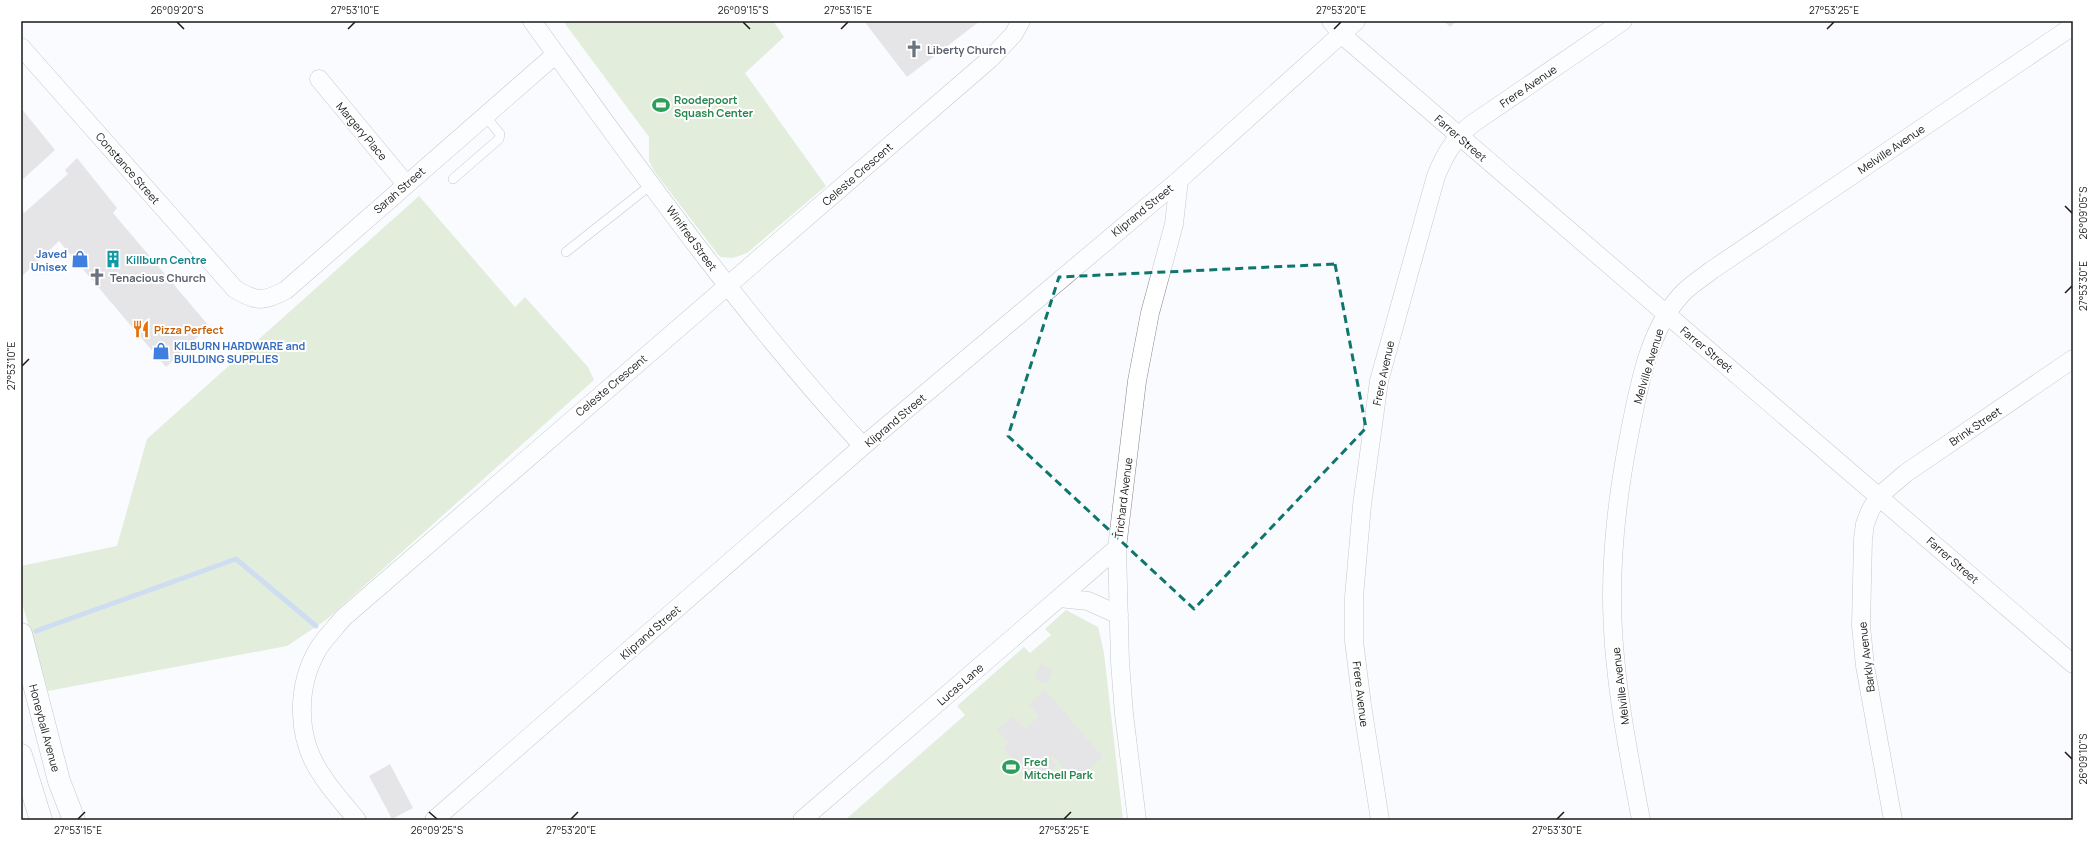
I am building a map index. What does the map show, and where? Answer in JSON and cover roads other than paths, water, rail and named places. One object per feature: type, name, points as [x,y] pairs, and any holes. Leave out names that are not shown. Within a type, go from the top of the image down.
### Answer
[{"type":"street","name":"Winifred Street","points":[[532,21],[728,287],[810,387],[863,446]]},
{"type":"street","name":"Celeste Crescent","points":[[357,820],[320,774],[312,758],[304,730],[301,698],[307,672],[319,648],[344,618],[587,406],[728,287],[990,59],[1010,38],[1021,21]]},
{"type":"street","name":"Kliprand Street","points":[[434,820],[863,446],[1179,180],[1336,27],[1356,21]]},
{"type":"street","name":"Frere Avenue","points":[[1380,820],[1362,705],[1354,641],[1354,597],[1362,505],[1379,381],[1436,176],[1445,153],[1458,136],[1492,109],[1623,21]]},
{"type":"street","name":"Melville Avenue","points":[[1641,820],[1627,745],[1616,656],[1612,596],[1613,567],[1618,499],[1633,417],[1653,344],[1666,315],[1689,287],[1706,274],[2073,26]]},
{"type":"street","name":"Farrer Street","points":[[1336,27],[1458,136],[2073,664]]},
{"type":"street","name":"Constance Street","points":[[21,47],[235,289]]},
{"type":"street","name":"Sarah Street","points":[[235,289],[249,298],[263,300],[286,290],[556,54]]},
{"type":"street","name":"Margery Place","points":[[319,79],[406,184]]},
{"type":"street","name":"Trichard Avenue","points":[[1137,820],[1124,714],[1117,548],[1136,381],[1150,313],[1174,224],[1179,180]]},
{"type":"street","name":"Brink Street","points":[[1879,496],[1928,457],[2073,359]]},
{"type":"street","name":"Barkly Avenue","points":[[1879,496],[1870,511],[1865,524],[1861,566],[1861,626],[1865,666],[1893,820]]},
{"type":"street","name":"Lucas Lane","points":[[802,820],[1117,548]]},
{"type":"street","points":[[1059,598],[1088,601],[1119,615]]},
{"type":"street","name":"Honeyball Avenue","points":[[21,634],[59,781],[74,820]]},
{"type":"street","points":[[21,755],[41,820]]},
{"type":"lane","points":[[453,179],[499,139],[500,134],[485,116]]},
{"type":"lane","points":[[566,252],[652,184]]},
{"type":"waterway","points":[[36,631],[236,559],[316,626]]},
{"type":"place","name":"Liberty Church","points":[[914,49]]},
{"type":"place","name":"Roodepoort Squash Center","points":[[661,105]]},
{"type":"place","name":"Javed Unisex","points":[[80,259]]},
{"type":"place","name":"Killburn Centre","points":[[113,259]]},
{"type":"place","name":"Tenacious Church","points":[[97,277]]},
{"type":"place","name":"Pizza Perfect","points":[[141,329]]},
{"type":"place","name":"KILBURN HARDWARE and BUILDING SUPPLIES","points":[[161,351]]},
{"type":"place","name":"Fred Mitchell Park","points":[[1011,767]]}]
